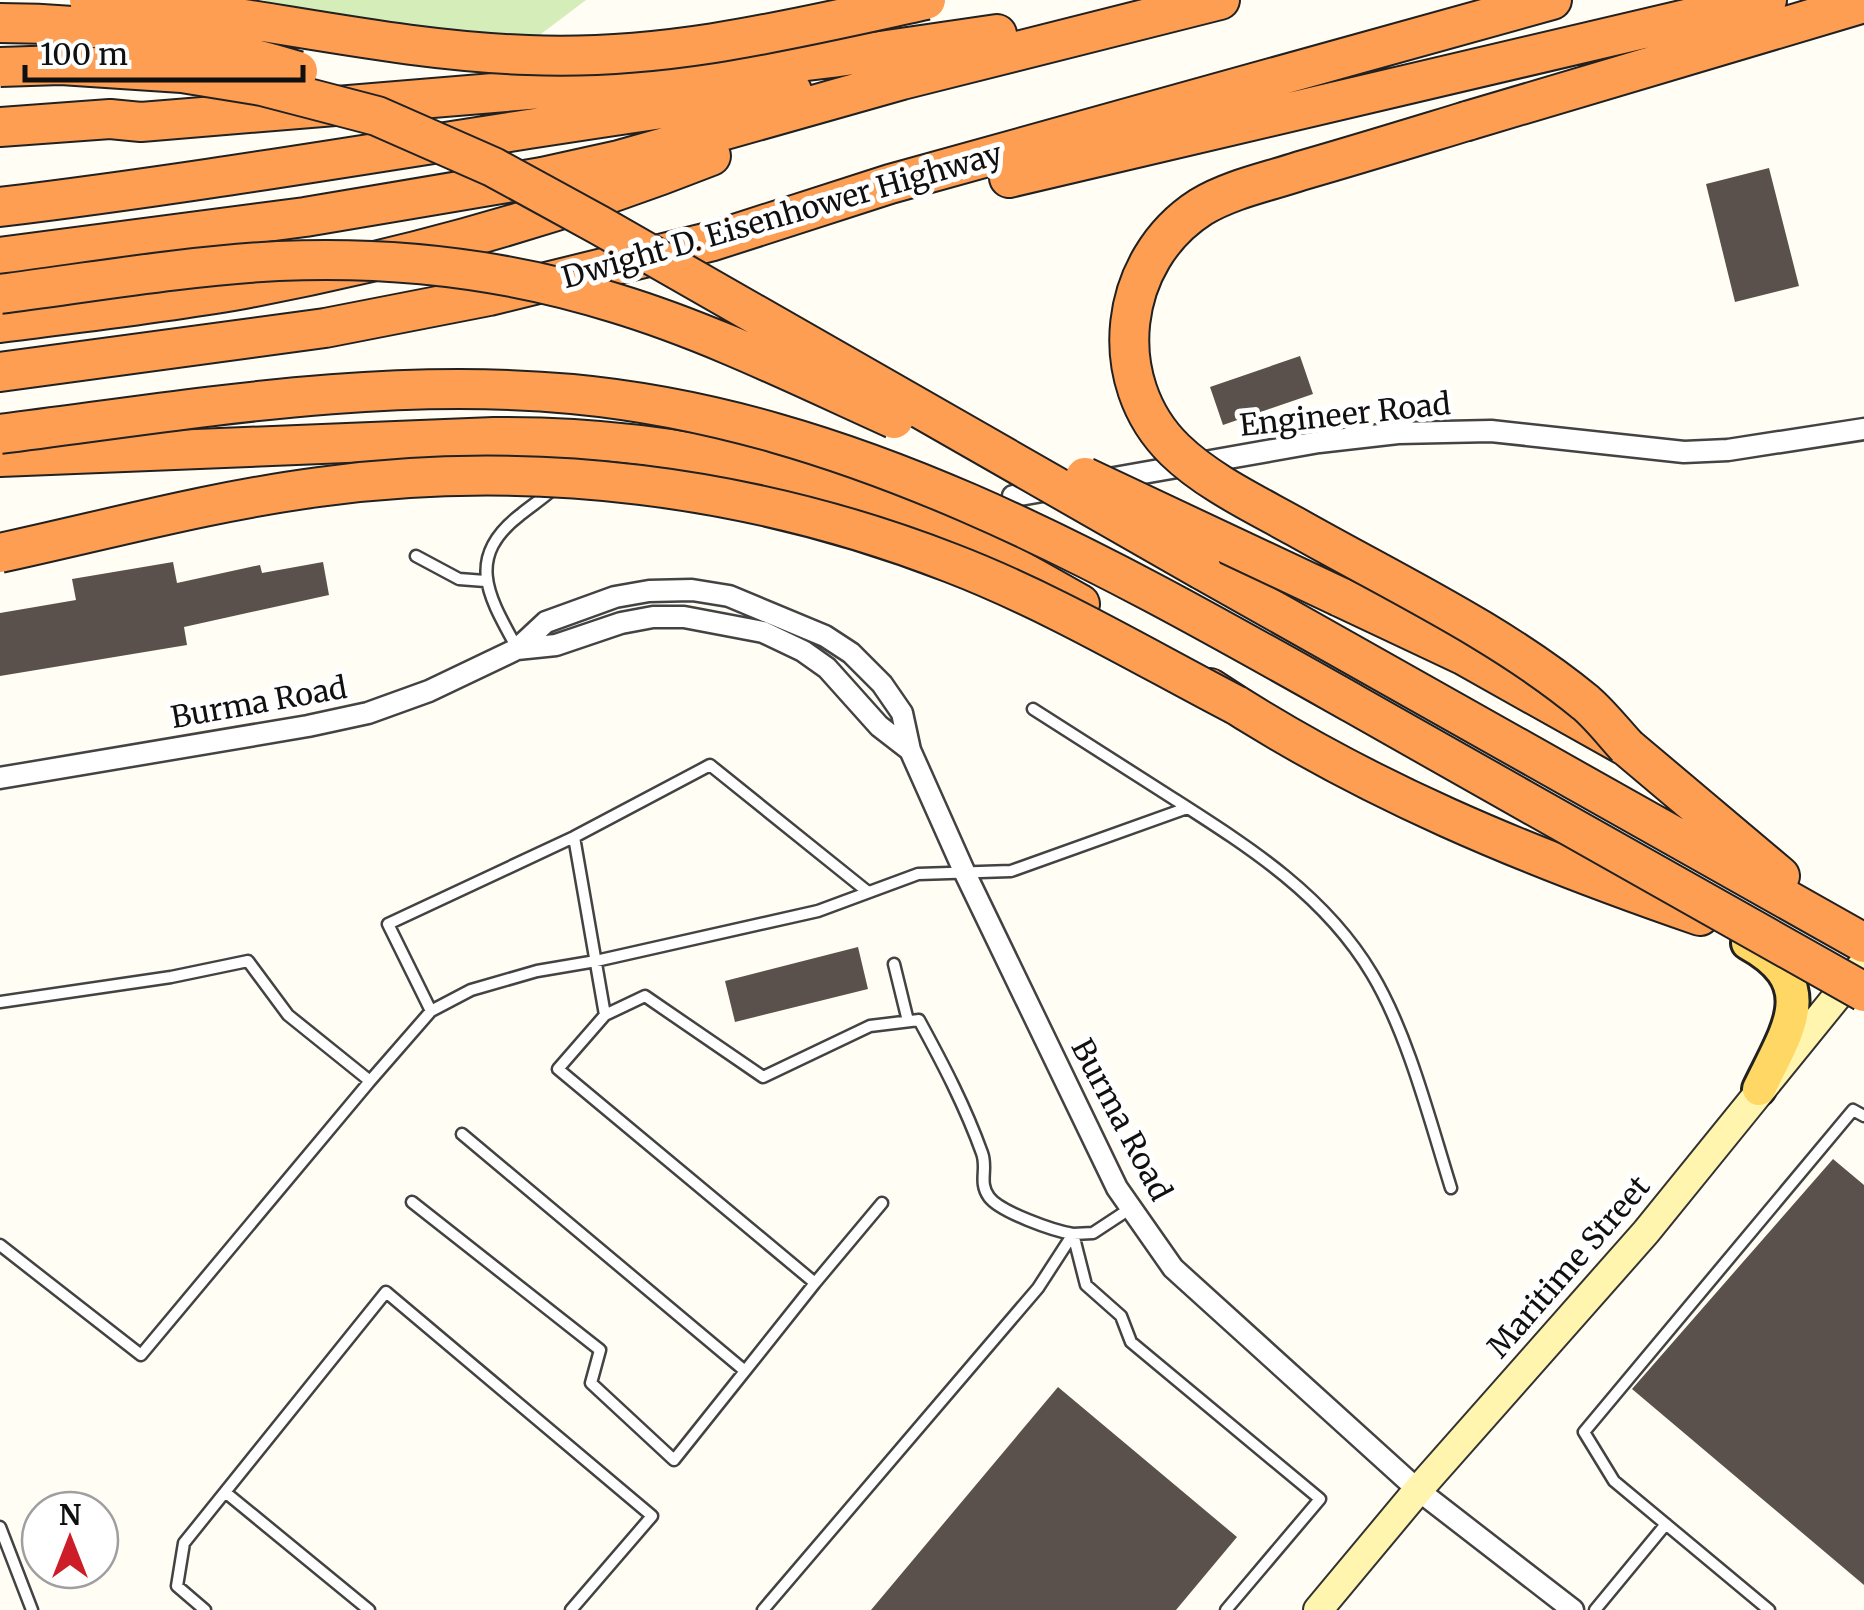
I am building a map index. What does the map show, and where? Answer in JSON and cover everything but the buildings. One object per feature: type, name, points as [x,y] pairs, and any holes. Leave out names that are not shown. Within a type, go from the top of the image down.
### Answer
[{"type":"highway","points":[[89,0],[453,50],[559,56],[710,46],[926,0]]},
{"type":"highway","points":[[0,257],[226,228],[542,178],[1218,0]]},
{"type":"highway","points":[[0,127],[110,119],[141,122],[697,75],[852,56],[1218,0]]},
{"type":"highway","name":"Dwight D. Eisenhower Highway","points":[[0,372],[244,340],[489,296],[713,242],[890,184],[1552,0]]},
{"type":"highway","points":[[713,242],[898,206],[1118,150],[1768,0]]},
{"type":"highway","points":[[1864,3],[1228,194],[1189,216],[1156,250],[1134,295],[1128,330],[1135,384],[1150,418],[1184,458],[1529,662],[1589,705],[1628,748],[1724,830],[1812,901],[1864,935]]},
{"type":"highway","points":[[0,23],[106,28],[228,50],[328,79],[377,116]]},
{"type":"highway","points":[[173,60],[183,90],[194,102],[212,111],[242,114]]},
{"type":"highway","points":[[110,119],[156,94],[173,60]]},
{"type":"highway","points":[[0,66],[75,66],[196,75],[262,86],[377,116],[493,167],[778,325],[1024,448],[1463,655],[1628,748]]},
{"type":"highway","points":[[0,206],[264,172],[631,112],[933,72]]},
{"type":"highway","points":[[0,232],[243,200],[494,160],[933,72]]},
{"type":"highway","points":[[0,323],[246,288],[366,264],[496,231],[682,168],[933,72]]},
{"type":"highway","points":[[0,294],[301,260],[426,265],[556,286],[640,311],[722,342],[917,430],[1202,570]]},
{"type":"highway","points":[[778,325],[882,389],[1864,944]]},
{"type":"highway","points":[[0,434],[333,393],[455,388],[618,400],[738,422],[816,444],[944,490],[1060,546],[1861,980]]},
{"type":"highway","points":[[0,457],[536,436],[614,441],[729,459],[845,491],[957,537],[1101,616],[1236,705]]},
{"type":"highway","points":[[0,553],[238,500],[358,482],[520,476],[640,484],[799,514],[943,560],[1036,600],[1416,805],[1516,849],[1700,916]]},
{"type":"main road","points":[[1700,916],[1861,980]]},
{"type":"main road","points":[[1700,916],[1772,956],[1788,974],[1794,998],[1792,1022],[1759,1089]]},
{"type":"main road","name":"Maritime Street","points":[[1318,1610],[1418,1490],[1646,1232],[1759,1089],[1861,980]]},
{"type":"street","name":"Engineer Road","points":[[1012,496],[1318,442],[1398,434],[1492,431],[1684,452],[1728,450],[1864,429]]},
{"type":"street","name":"Burma Road","points":[[0,778],[368,713],[430,692],[517,649],[556,645],[621,623],[654,617],[684,616],[763,632],[803,651],[827,668],[879,726],[910,750],[964,872],[1116,1188],[1173,1268],[1418,1490],[1573,1610]]},
{"type":"lane","points":[[164,2],[173,60]]},
{"type":"lane","points":[[517,649],[485,581],[488,557],[500,535],[579,467]]},
{"type":"lane","points":[[416,556],[459,578],[485,581]]},
{"type":"lane","points":[[1033,709],[1278,869],[1318,904],[1374,976],[1402,1043],[1452,1188]]},
{"type":"lane","points":[[431,1011],[388,924],[574,837],[710,765],[868,892]]},
{"type":"lane","points":[[0,1245],[141,1354],[431,1011],[471,990],[537,971],[818,911],[918,874],[1010,870],[1188,808]]},
{"type":"lane","points":[[574,837],[605,1015]]},
{"type":"lane","points":[[0,1002],[248,961],[288,1015],[370,1082]]},
{"type":"lane","points":[[894,964],[908,1021]]},
{"type":"lane","points":[[814,1283],[558,1069],[605,1015],[645,996],[762,1077],[870,1026],[919,1020],[963,1102],[985,1161],[982,1182],[991,1200],[1054,1230],[1073,1234],[1093,1233],[1131,1208]]},
{"type":"lane","points":[[1769,1610],[1614,1481],[1584,1432],[1853,1110],[1864,1116]]},
{"type":"lane","points":[[462,1134],[746,1371]]},
{"type":"lane","points":[[412,1202],[600,1350],[591,1383],[674,1460],[882,1203]]},
{"type":"lane","points":[[763,1610],[1038,1288],[1073,1234]]},
{"type":"lane","points":[[1073,1234],[1086,1285],[1121,1316],[1130,1342],[1320,1499],[1226,1610]]},
{"type":"lane","points":[[205,1610],[177,1586],[184,1543],[386,1292],[652,1516],[571,1610]]},
{"type":"lane","points":[[225,1492],[369,1610]]},
{"type":"lane","points":[[1595,1610],[1666,1524]]},
{"type":"lane","points":[[0,1528],[32,1610]]},
{"type":"green space","points":[[263,0],[586,0],[537,37],[391,32],[303,17]]}]
